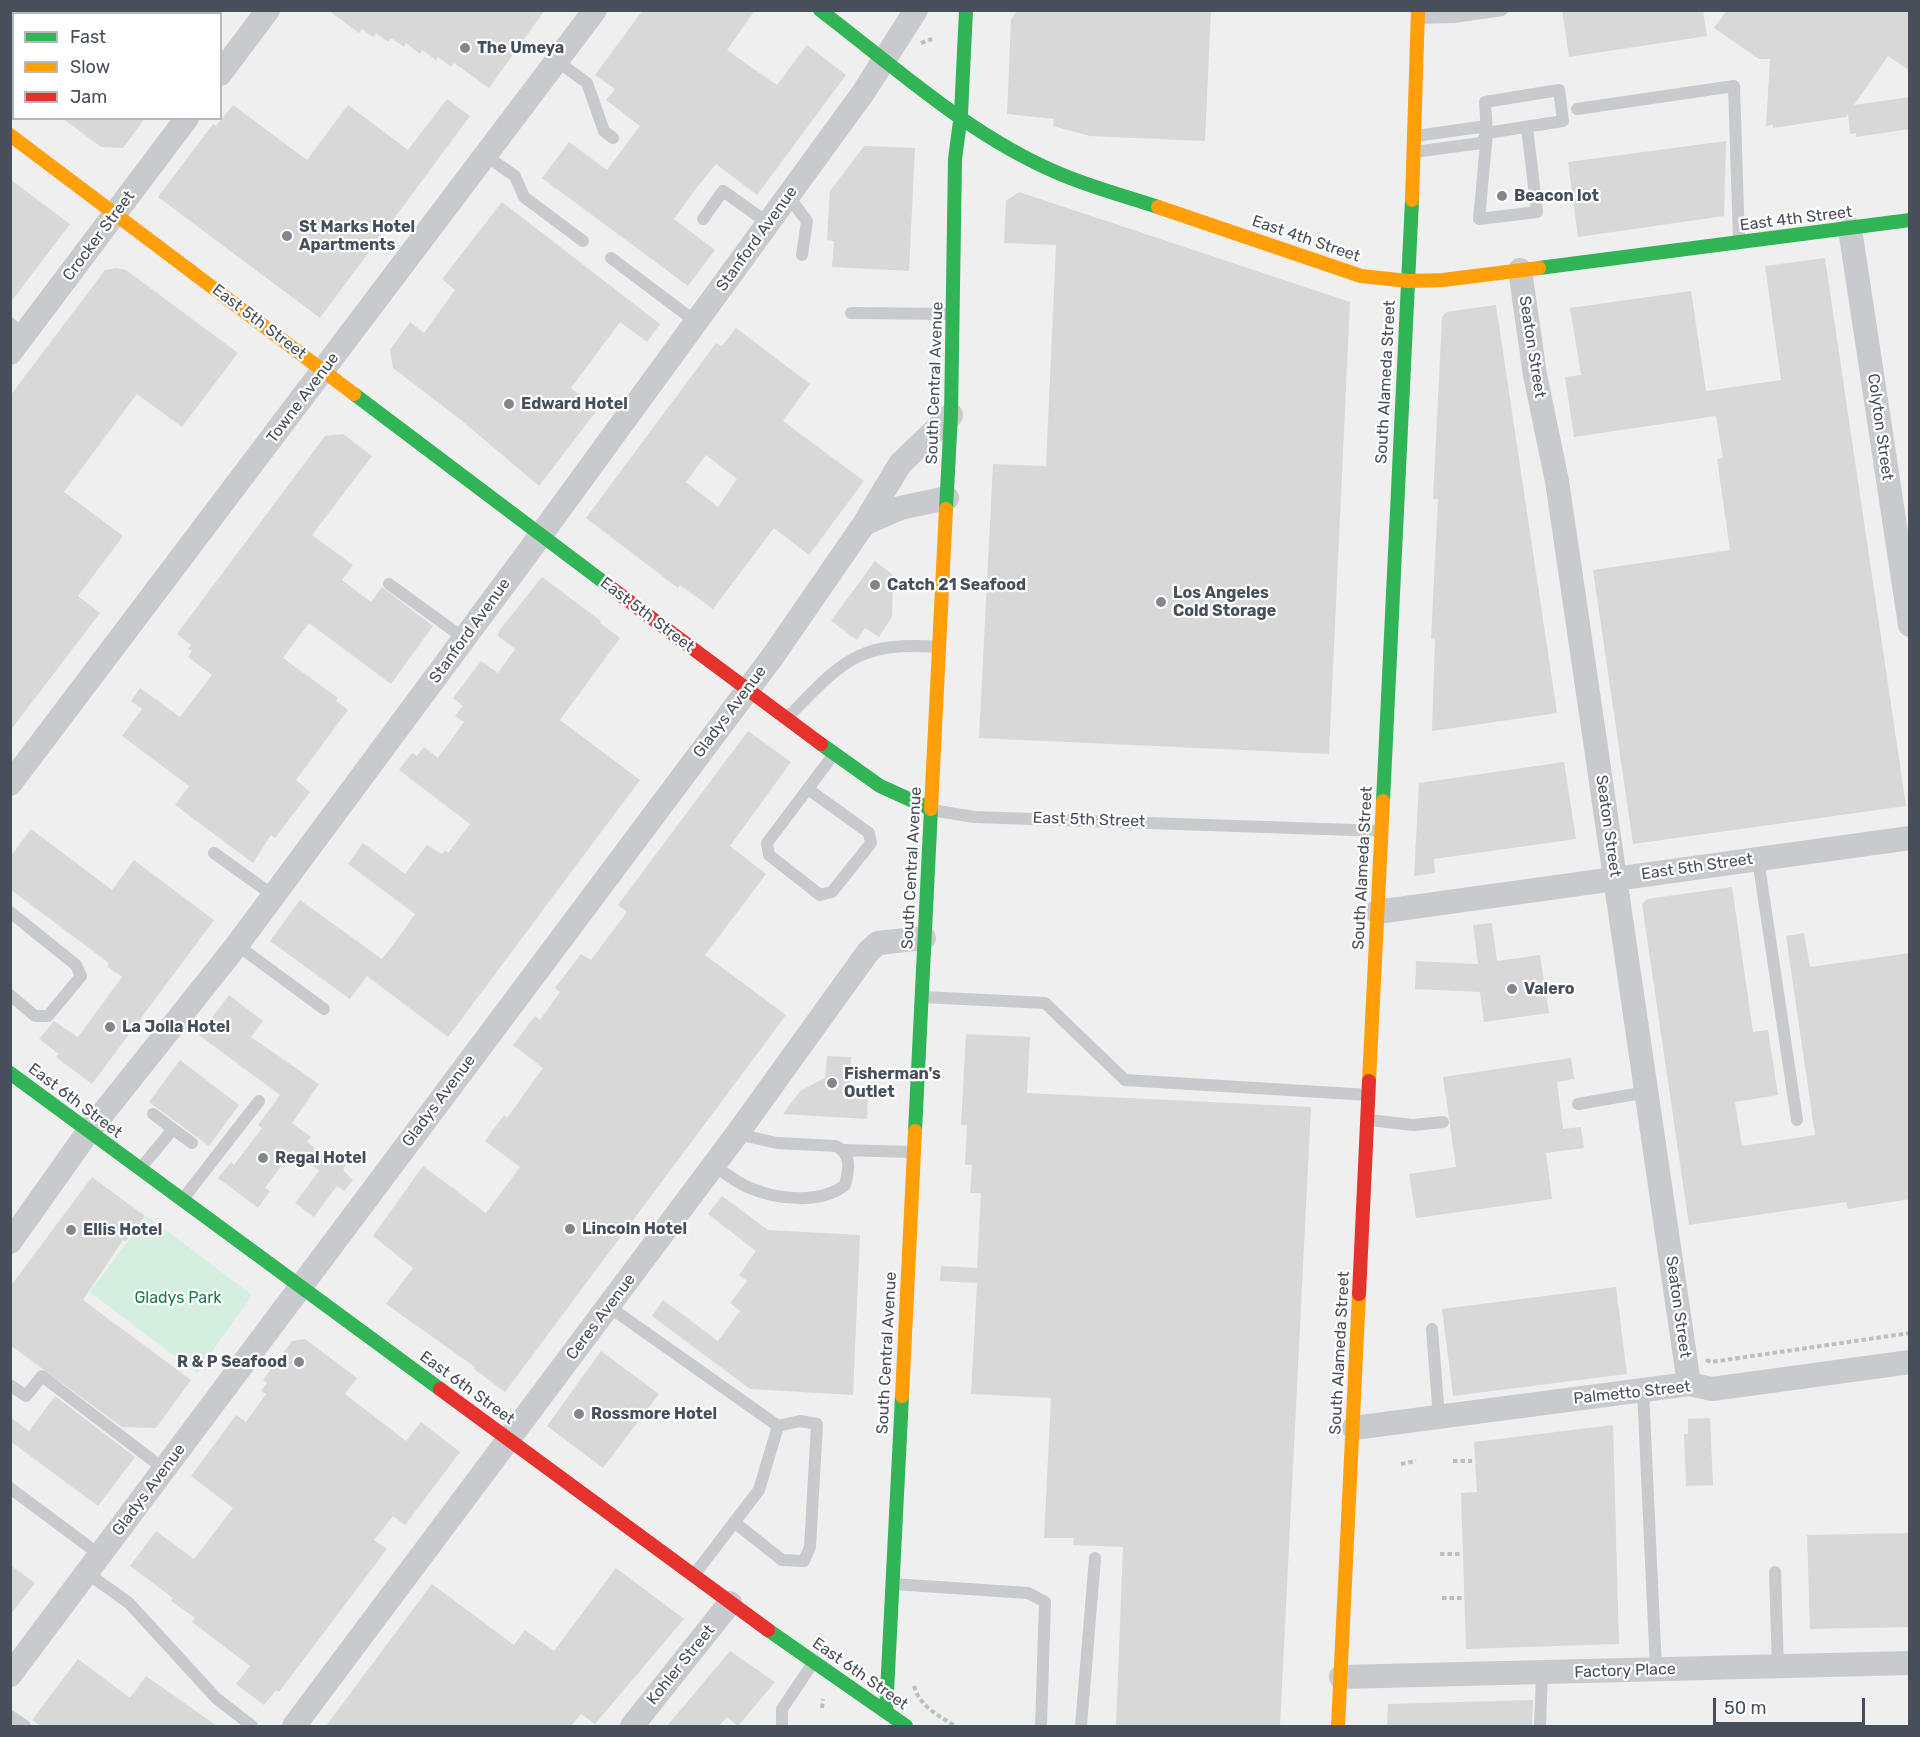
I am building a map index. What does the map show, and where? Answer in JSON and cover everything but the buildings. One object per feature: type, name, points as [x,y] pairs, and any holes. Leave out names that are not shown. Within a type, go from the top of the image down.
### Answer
[{"type":"main road","name":"East 4th Street","points":[[820,10],[1014,152],[1058,173],[1361,276],[1408,281],[1443,280],[1910,220]]},
{"type":"main road","name":"South Central Avenue","points":[[885,1726],[951,415],[955,159],[961,114],[966,10]]},
{"type":"main road","name":"South Alameda Street","points":[[1338,1726],[1408,281],[1418,14]]},
{"type":"main road","name":"East 5th Street","points":[[10,135],[786,719],[880,786],[931,809]]},
{"type":"main road","name":"East 6th Street","points":[[10,1073],[730,1603],[906,1726]]},
{"type":"street","points":[[222,71],[268,10]]},
{"type":"street","name":"Towne Avenue","points":[[10,784],[595,10]]},
{"type":"street","name":"Stanford Avenue","points":[[10,1242],[88,1132],[237,945],[465,639],[863,93],[916,10]]},
{"type":"street","name":"Crocker Street","points":[[15,337],[116,214],[186,120]]},
{"type":"street","name":"Colyton Street","points":[[1850,229],[1910,625]]},
{"type":"street","name":"Seaton Street","points":[[1520,270],[1535,375],[1557,481],[1689,1384]]},
{"type":"street","name":"Gladys Avenue","points":[[10,1675],[747,690],[864,524],[900,464],[951,415]]},
{"type":"street","points":[[864,524],[900,508],[947,498]]},
{"type":"street","name":"East 5th Street","points":[[1377,912],[1910,838]]},
{"type":"street","name":"Ceres Avenue","points":[[294,1726],[737,1134],[868,952],[878,943],[924,938]]},
{"type":"street","name":"Palmetto Street","points":[[1353,1428],[1689,1384],[1712,1389],[1910,1362]]},
{"type":"street","name":"Kohler Street","points":[[632,1726],[730,1603]]},
{"type":"street","name":"Factory Place","points":[[1341,1677],[1910,1664]]},
{"type":"lane","points":[[1418,14],[1454,17],[1502,10]]},
{"type":"lane","points":[[557,61],[587,83],[604,130],[613,138]]},
{"type":"lane","points":[[1577,109],[1734,86],[1739,243]]},
{"type":"lane","points":[[1413,136],[1480,127],[1487,132],[1563,122],[1559,90],[1485,102],[1487,132],[1479,219],[1537,212],[1527,127]]},
{"type":"lane","points":[[1412,153],[1481,142],[1487,132]]},
{"type":"lane","points":[[486,156],[515,176],[524,197],[582,241]]},
{"type":"lane","points":[[704,219],[723,191],[768,223]]},
{"type":"lane","points":[[788,196],[807,220],[802,255]]},
{"type":"lane","points":[[611,258],[696,322]]},
{"type":"lane","points":[[851,313],[954,314]]},
{"type":"lane","points":[[389,584],[465,639]]},
{"type":"lane","points":[[786,719],[834,671],[856,656],[892,645],[940,647]]},
{"type":"lane","points":[[808,789],[869,833],[871,843],[832,892],[820,895],[769,855],[767,843],[835,753]]},
{"type":"lane","name":"East 5th Street","points":[[931,809],[974,817],[1381,831]]},
{"type":"lane","points":[[214,853],[274,896]]},
{"type":"lane","points":[[1758,859],[1797,1120]]},
{"type":"lane","points":[[10,912],[76,965],[81,976],[48,1016],[35,1016],[10,995]]},
{"type":"lane","points":[[237,945],[324,1009]]},
{"type":"lane","points":[[922,998],[1045,1003],[1125,1080],[1369,1095]]},
{"type":"lane","points":[[1578,1104],[1647,1092]]},
{"type":"lane","points":[[182,1200],[259,1101]]},
{"type":"lane","points":[[153,1114],[192,1143]]},
{"type":"lane","points":[[1368,1120],[1413,1125],[1443,1122]]},
{"type":"lane","points":[[140,1170],[173,1129]]},
{"type":"lane","points":[[737,1134],[760,1141],[836,1146],[844,1150],[914,1152]]},
{"type":"lane","points":[[713,1166],[750,1188],[774,1194],[821,1197],[835,1193],[845,1185],[848,1158],[844,1150]]},
{"type":"lane","points":[[608,1306],[778,1426],[800,1421],[817,1424],[810,1547],[804,1561],[782,1560],[734,1522]]},
{"type":"lane","points":[[1432,1329],[1439,1417]]},
{"type":"lane","points":[[10,1385],[26,1396],[42,1376],[164,1469]]},
{"type":"lane","points":[[1643,1390],[1656,1669]]},
{"type":"lane","points":[[694,1575],[759,1490],[778,1426]]},
{"type":"lane","points":[[10,1488],[94,1564],[216,1698],[252,1726]]},
{"type":"lane","points":[[1082,1726],[1095,1558]]},
{"type":"lane","points":[[1774,1572],[1778,1667]]},
{"type":"lane","points":[[892,1584],[1028,1593],[1045,1602],[1041,1726]]},
{"type":"lane","points":[[782,1726],[782,1709],[814,1662]]},
{"type":"lane","points":[[1540,1726],[1542,1673]]},
{"type":"lane","points":[[10,1716],[25,1726]]},
{"type":"path","points":[[921,55],[922,44]]},
{"type":"path","points":[[1705,1359],[1711,1362],[1910,1334]]},
{"type":"path","points":[[1401,1464],[1416,1461]]},
{"type":"path","points":[[1453,1461],[1472,1461]]},
{"type":"path","points":[[1440,1554],[1461,1554]]},
{"type":"path","points":[[1442,1598],[1462,1598]]},
{"type":"green space","name":"Gladys Park","points":[[147,1216],[252,1295],[197,1373],[90,1292]]},
{"type":"traffic: fast","points":[[820,10],[934,99],[994,140],[1070,178],[1158,207]]},
{"type":"traffic: fast","points":[[946,509],[951,415],[955,159],[961,114],[966,10]]},
{"type":"traffic: fast","points":[[1383,801],[1412,200]]},
{"type":"traffic: fast","points":[[1539,268],[1910,220]]},
{"type":"traffic: fast","points":[[354,394],[614,590]]},
{"type":"traffic: fast","points":[[821,744],[880,786],[931,809],[915,1131]]},
{"type":"traffic: fast","points":[[10,1073],[440,1389]]},
{"type":"traffic: fast","points":[[886,1712],[902,1396]]},
{"type":"traffic: fast","points":[[768,1630],[906,1726]]},
{"type":"traffic: slow","points":[[1412,200],[1418,10]]},
{"type":"traffic: slow","points":[[10,135],[354,394]]},
{"type":"traffic: slow","points":[[1158,207],[1361,276],[1408,281],[1443,280],[1539,268]]},
{"type":"traffic: slow","points":[[931,809],[946,509]]},
{"type":"traffic: slow","points":[[1369,1081],[1383,801]]},
{"type":"traffic: slow","points":[[902,1396],[915,1131]]},
{"type":"traffic: slow","points":[[1338,1726],[1359,1294]]},
{"type":"traffic: jam","points":[[614,590],[821,744]]},
{"type":"traffic: jam","points":[[1359,1294],[1369,1081]]},
{"type":"traffic: jam","points":[[440,1389],[768,1630]]},
{"type":"place","name":"The Umeya","points":[[465,48]]},
{"type":"place","name":"Beacon lot","points":[[1502,196]]},
{"type":"place","name":"St Marks Hotel Apartments","points":[[287,236]]},
{"type":"place","name":"Edward Hotel","points":[[509,404]]},
{"type":"place","name":"Catch 21 Seafood","points":[[875,585]]},
{"type":"place","name":"Los Angeles Cold Storage","points":[[1161,602]]},
{"type":"place","name":"Valero","points":[[1512,989]]},
{"type":"place","name":"La Jolla Hotel","points":[[110,1027]]},
{"type":"place","name":"Fisherman's Outlet","points":[[832,1083]]},
{"type":"place","name":"Regal Hotel","points":[[263,1158]]},
{"type":"place","name":"Lincoln Hotel","points":[[570,1229]]},
{"type":"place","name":"Ellis Hotel","points":[[71,1230]]},
{"type":"place","name":"R & P Seafood","points":[[299,1362]]},
{"type":"place","name":"Rossmore Hotel","points":[[579,1414]]}]
